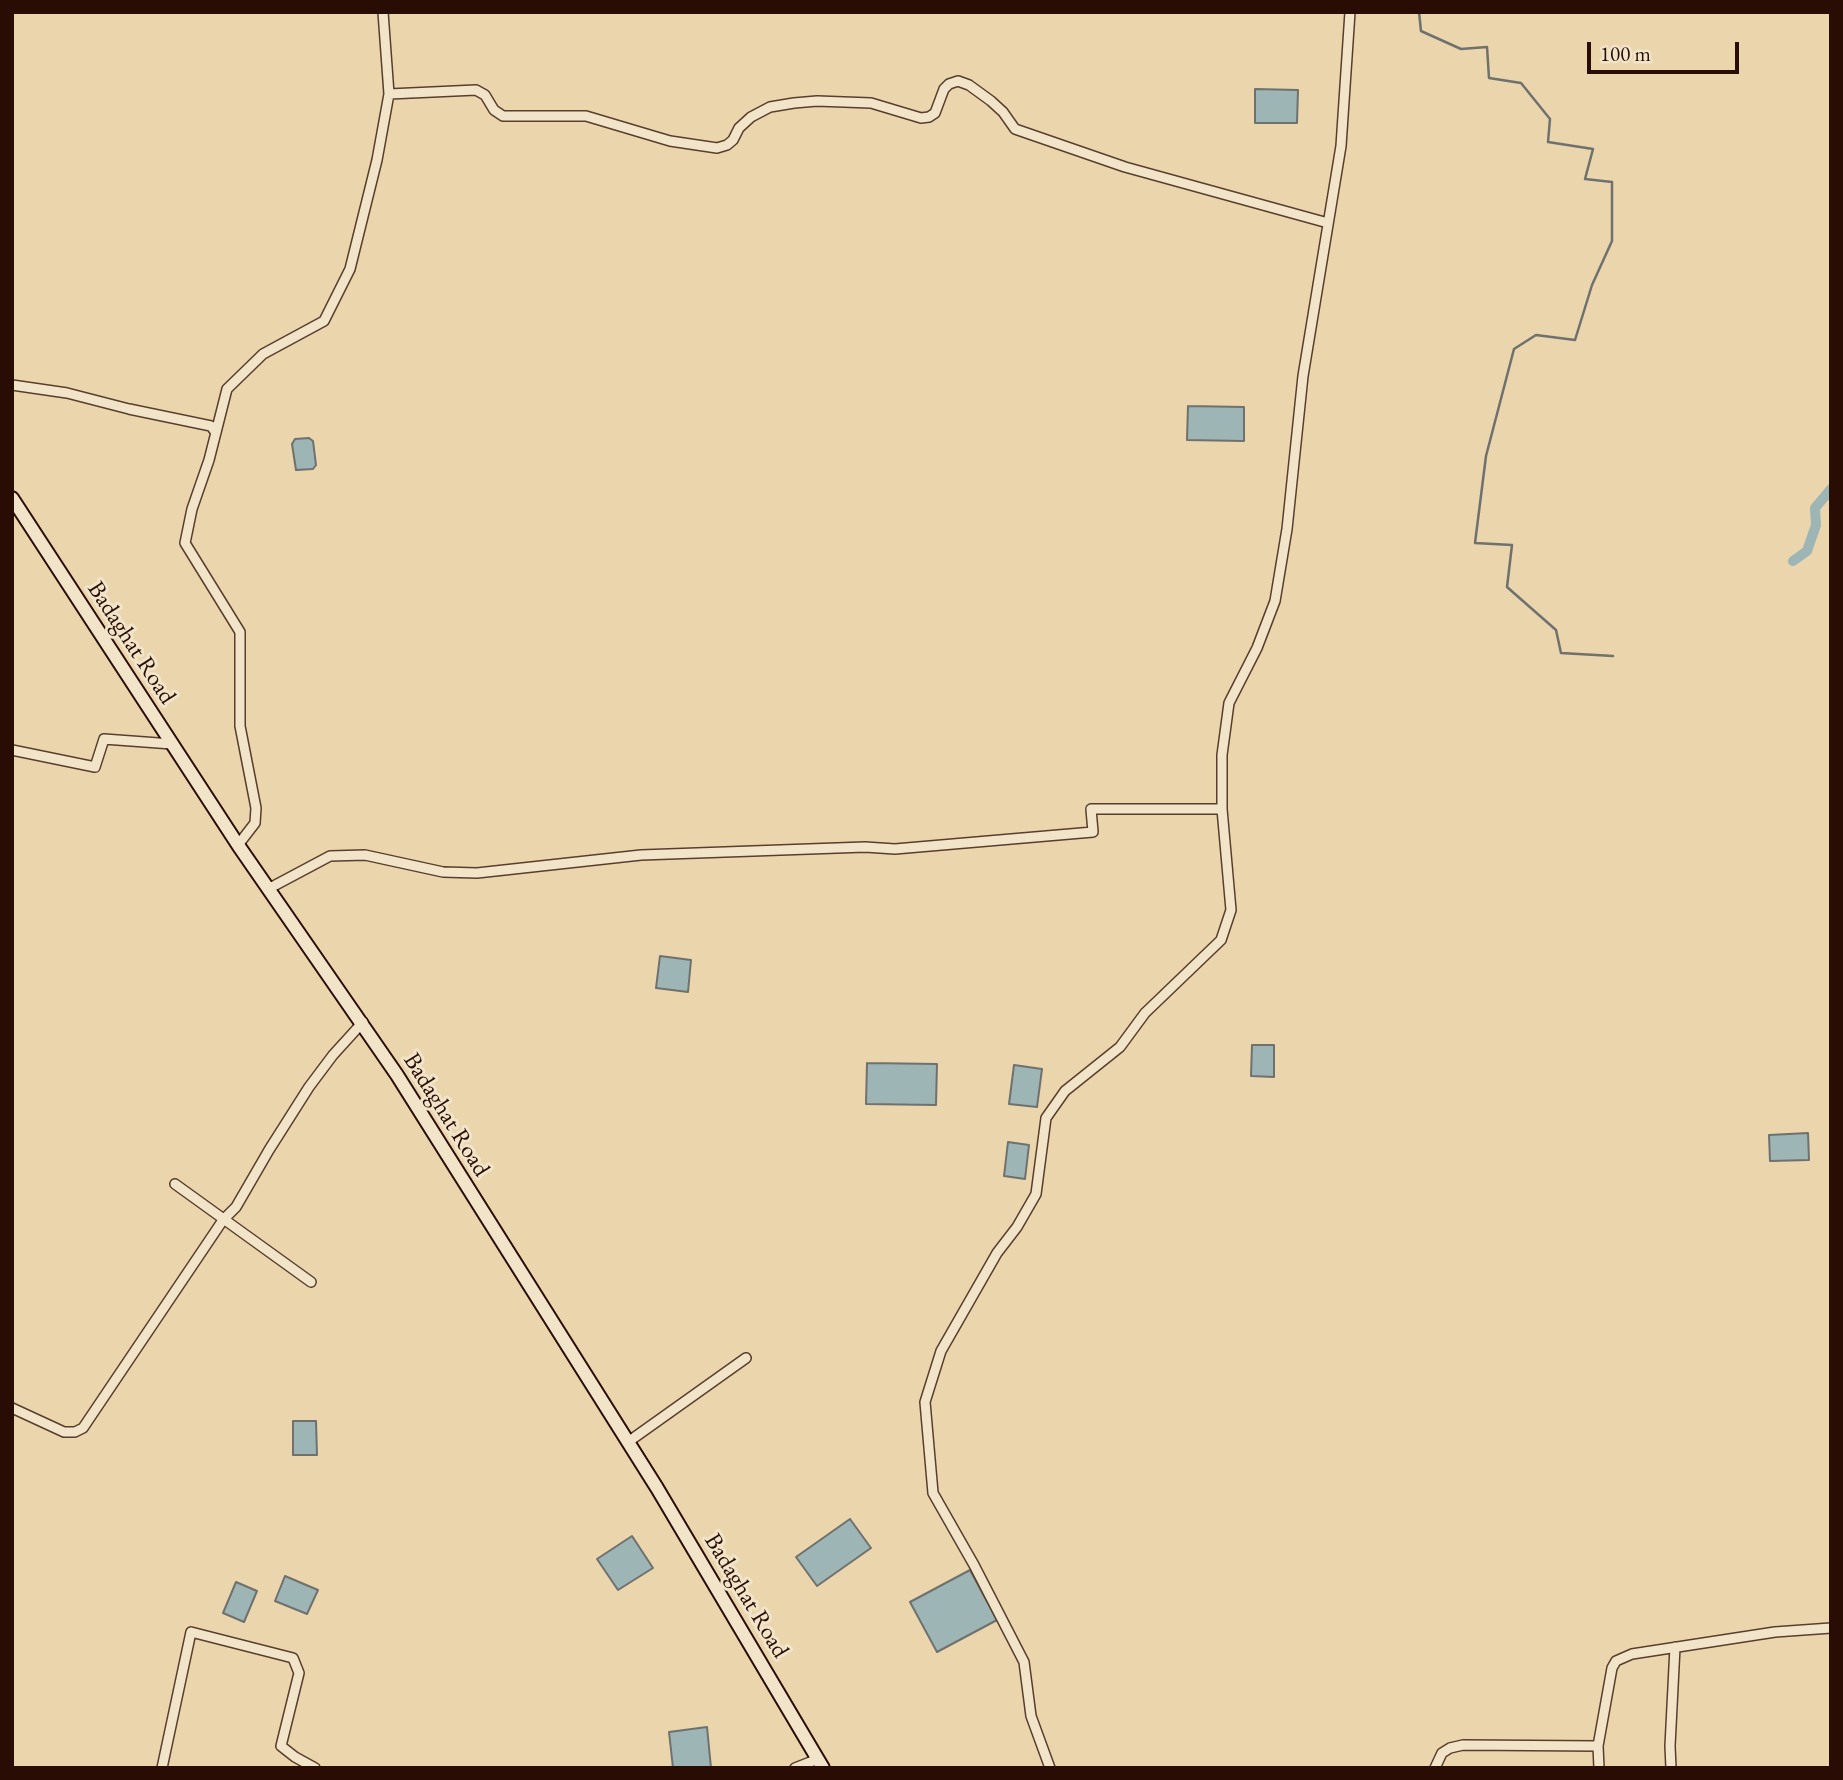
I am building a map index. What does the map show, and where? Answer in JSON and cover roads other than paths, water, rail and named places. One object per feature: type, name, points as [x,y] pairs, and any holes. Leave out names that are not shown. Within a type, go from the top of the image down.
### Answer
[{"type":"main road","name":"Badaghat Road","points":[[12,498],[238,845],[363,1022],[628,1442],[821,1763]]},
{"type":"street","points":[[238,845],[255,823],[256,808],[240,726],[240,632],[185,543],[192,509],[227,389],[263,354],[324,320],[350,269],[377,160],[389,94],[383,12]]},
{"type":"street","points":[[1050,1768],[1031,1716],[1024,1662],[933,1493],[925,1402],[941,1352],[997,1253],[1017,1227],[1036,1194],[1046,1118],[1065,1091],[1120,1047],[1144,1013],[1221,940],[1231,910],[1222,809],[1222,755],[1229,703],[1257,648],[1275,601],[1287,529],[1305,363],[1341,146],[1350,12]]},
{"type":"street","points":[[389,94],[476,90],[485,95],[494,110],[503,116],[586,116],[670,141],[717,148],[733,140],[751,117],[770,107],[794,103],[871,103],[921,118],[929,117],[935,113],[944,89],[958,81],[969,85],[991,101],[1015,129],[1125,167],[1328,223]]},
{"type":"street","points":[[12,385],[67,393],[211,426],[216,433]]},
{"type":"street","points":[[12,750],[95,768],[104,739],[172,744]]},
{"type":"street","points":[[268,889],[330,856],[365,855],[443,872],[478,873],[641,855],[864,847],[895,849],[1080,834],[1093,832],[1091,809],[1222,809]]},
{"type":"street","points":[[12,1408],[64,1432],[75,1432],[83,1428],[223,1220],[236,1207],[309,1087],[363,1022]]},
{"type":"street","points":[[175,1184],[311,1282]]},
{"type":"street","points":[[628,1442],[746,1358]]},
{"type":"street","points":[[1599,1768],[1598,1746],[1612,1668],[1616,1661],[1632,1654],[1675,1647],[1775,1632],[1831,1628]]},
{"type":"street","points":[[162,1768],[191,1632],[293,1658],[299,1673],[281,1746],[295,1758],[315,1768]]},
{"type":"street","points":[[1671,1768],[1675,1647]]},
{"type":"street","points":[[1435,1768],[1442,1753],[1463,1745],[1598,1746]]},
{"type":"street","points":[[795,1768],[821,1763]]},
{"type":"water","points":[[1255,89],[1298,90],[1297,123],[1255,123]]},
{"type":"water","points":[[1188,406],[1244,407],[1244,441],[1187,440]]},
{"type":"water","points":[[309,438],[313,441],[316,465],[313,469],[296,470],[292,444],[295,439]]},
{"type":"water","points":[[660,956],[691,960],[688,992],[656,988]]},
{"type":"water","points":[[1252,1045],[1274,1045],[1274,1077],[1251,1076]]},
{"type":"water","points":[[867,1063],[937,1064],[936,1105],[866,1104]]},
{"type":"water","points":[[1014,1065],[1042,1069],[1037,1107],[1009,1104]]},
{"type":"water","points":[[1808,1133],[1809,1160],[1770,1161],[1769,1135]]},
{"type":"water","points":[[1008,1142],[1029,1145],[1025,1179],[1004,1176]]},
{"type":"water","points":[[293,1421],[316,1421],[317,1455],[293,1455]]},
{"type":"water","points":[[850,1519],[871,1548],[817,1586],[796,1557]]},
{"type":"water","points":[[632,1536],[653,1568],[618,1590],[597,1559]]},
{"type":"water","points":[[970,1570],[997,1620],[937,1652],[910,1602]]},
{"type":"water","points":[[285,1576],[318,1590],[307,1614],[275,1601]]},
{"type":"water","points":[[236,1582],[257,1591],[244,1622],[223,1613]]},
{"type":"water","points":[[707,1727],[711,1768],[673,1768],[669,1732]]},
{"type":"waterway","points":[[1419,12],[1421,31],[1461,49],[1487,47],[1489,78],[1521,83],[1550,119],[1548,142],[1593,149],[1585,179],[1612,182],[1612,241],[1592,285],[1575,340],[1536,335],[1514,349],[1486,456],[1475,543],[1512,545],[1507,587],[1556,630],[1561,653],[1613,656]]},
{"type":"waterway","points":[[1793,561],[1807,551],[1816,525],[1815,508],[1831,489]]}]
